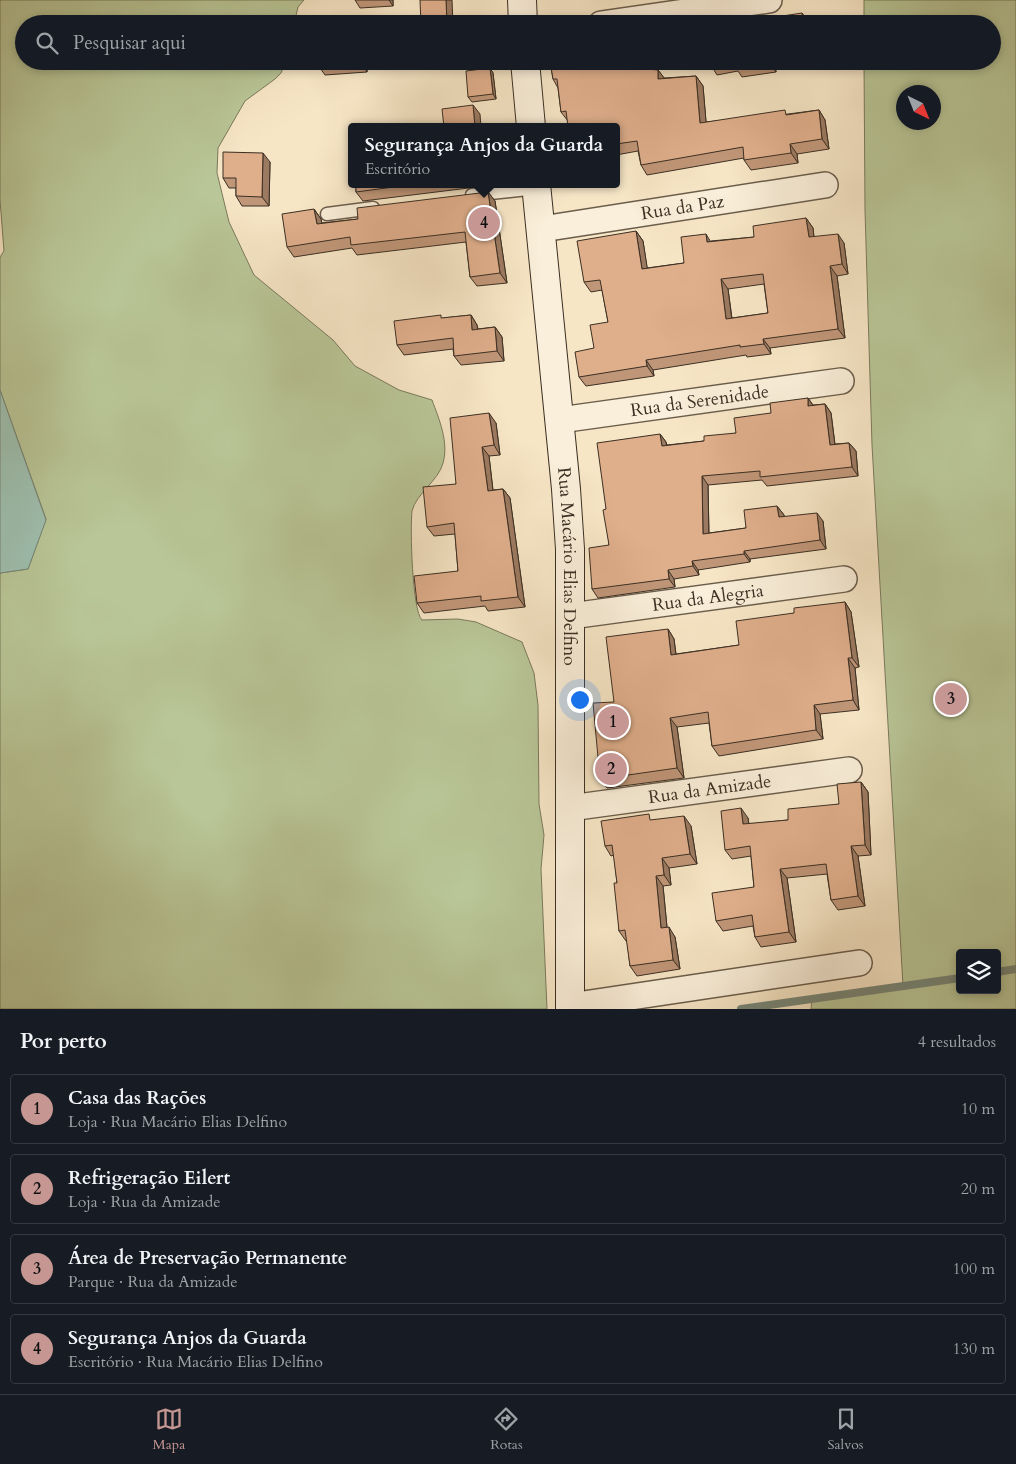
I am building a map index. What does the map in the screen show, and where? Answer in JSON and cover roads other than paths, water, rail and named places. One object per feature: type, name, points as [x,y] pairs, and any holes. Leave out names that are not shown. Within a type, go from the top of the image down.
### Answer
[{"type":"main road","points":[[522,0],[523,15]]},
{"type":"main road","points":[[527,70],[531,123]]},
{"type":"main road","name":"Rua Macário Elias Delfino","points":[[536,188],[542,229],[560,420],[570,549],[570,1007]]},
{"type":"street","points":[[664,15],[769,0]]},
{"type":"street","name":"Rua da Paz","points":[[542,229],[824,184]]},
{"type":"street","name":"Rua da Serenidade","points":[[560,420],[841,382]]},
{"type":"street","name":"Rua da Alegria","points":[[571,616],[844,579]]},
{"type":"street","name":"Rua da Amizade","points":[[570,808],[850,770]]},
{"type":"street","points":[[570,1007],[859,963]]},
{"type":"lane","points":[[459,197],[522,188]]},
{"type":"lane","points":[[327,214],[383,207]]},
{"type":"waterway","points":[[1001,971],[1016,969]]},
{"type":"waterway","points":[[741,1009],[956,979]]},
{"type":"place","name":"Segurança Anjos da Guarda","points":[[484,223]]},
{"type":"place","name":"Área de Preservação Permanente","points":[[951,699]]},
{"type":"place","name":"Casa das Rações","points":[[613,722]]},
{"type":"place","name":"Refrigeração Eilert","points":[[611,769]]}]
